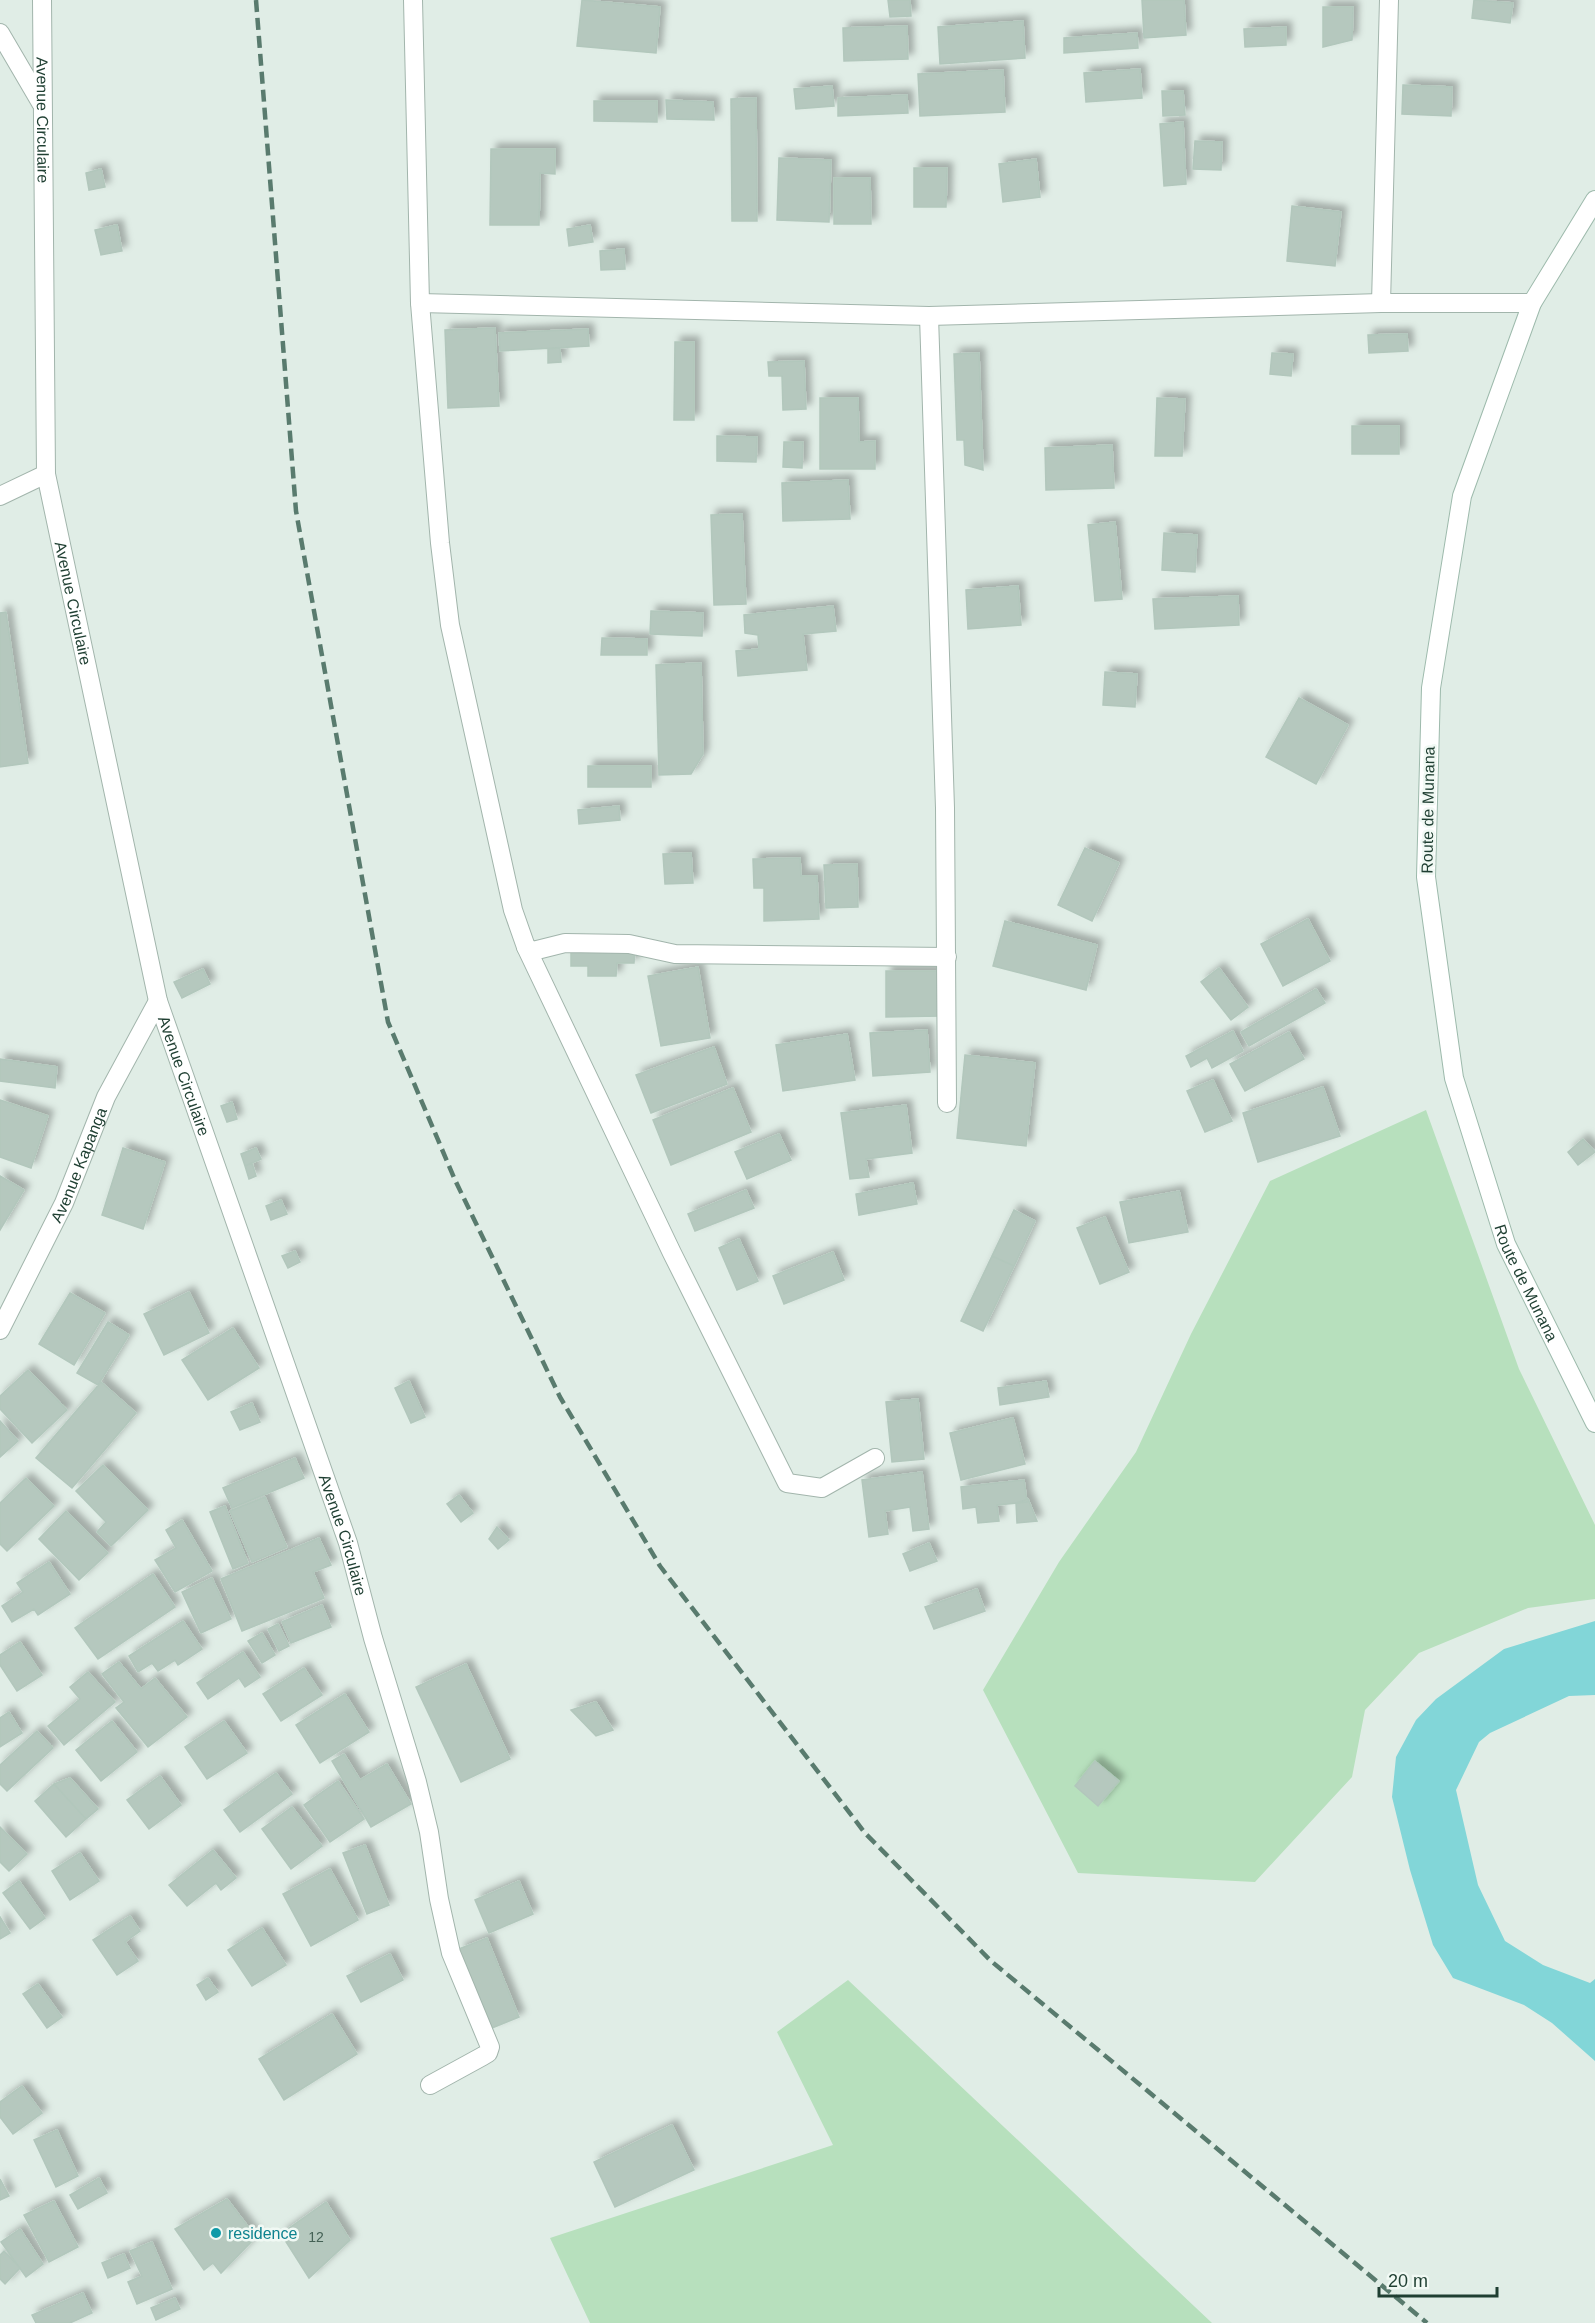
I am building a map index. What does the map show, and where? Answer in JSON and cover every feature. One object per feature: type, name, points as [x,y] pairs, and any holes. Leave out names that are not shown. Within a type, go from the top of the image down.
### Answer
[{"type":"street","name":"Avenue Circulaire","points":[[42,0],[41,103],[46,474],[158,1001],[348,1543],[373,1638],[417,1782],[429,1832],[439,1899],[451,1953],[490,2047],[483,2056],[430,2085]]},
{"type":"street","points":[[413,0],[420,303],[440,543],[450,625],[513,910],[526,947],[672,1253],[787,1483],[822,1488],[875,1458]]},
{"type":"street","points":[[1381,303],[1389,0]]},
{"type":"street","points":[[0,33],[41,103]]},
{"type":"street","name":"Route de Munana","points":[[1595,200],[1532,303],[1462,496],[1431,688],[1426,878],[1454,1078],[1506,1244],[1595,1423]]},
{"type":"street","points":[[420,303],[929,316],[1381,303],[1532,303]]},
{"type":"street","points":[[929,316],[945,796],[947,1103]]},
{"type":"street","points":[[0,496],[46,474]]},
{"type":"street","points":[[526,947],[533,951],[565,943],[629,944],[675,954],[947,957]]},
{"type":"street","name":"Avenue Kapanga","points":[[0,1330],[64,1203],[106,1097],[158,1001]]},
{"type":"green space","points":[[1426,1110],[1519,1369],[1595,1525],[1595,1599],[1528,1608],[1419,1653],[1365,1710],[1352,1777],[1255,1882],[1078,1873],[983,1690],[1059,1562],[1136,1452],[1191,1334],[1270,1181]]},
{"type":"green space","points":[[848,1980],[1212,2323],[590,2323],[550,2238],[833,2145],[777,2032]]},
{"type":"water","points":[[1595,1621],[1595,1695],[1569,1696],[1490,1733],[1479,1742],[1456,1790],[1478,1885],[1505,1941],[1543,1965],[1590,1983],[1595,1979],[1595,2061],[1552,2023],[1524,2005],[1453,1978],[1433,1945],[1410,1870],[1392,1797],[1396,1757],[1416,1720],[1436,1699],[1504,1649]]},
{"type":"building","points":[[582,0],[660,7],[656,53],[577,46]]},
{"type":"building","points":[[888,0],[910,0],[911,16],[890,17]]},
{"type":"building","points":[[1142,0],[1184,0],[1186,35],[1144,38]]},
{"type":"building","points":[[1474,0],[1513,3],[1510,23],[1472,18]]},
{"type":"building","points":[[1323,7],[1353,7],[1352,40],[1323,47]]},
{"type":"building","points":[[1023,21],[1025,58],[940,64],[938,27]]},
{"type":"building","points":[[907,26],[908,59],[844,61],[843,28]]},
{"type":"building","points":[[1286,27],[1286,45],[1245,47],[1244,29]]},
{"type":"building","points":[[1137,33],[1138,48],[1064,53],[1064,38]]},
{"type":"building","points":[[1140,69],[1142,98],[1086,102],[1084,73]]},
{"type":"building","points":[[1003,70],[1005,112],[920,116],[918,74]]},
{"type":"building","points":[[1403,85],[1452,87],[1451,116],[1402,114]]},
{"type":"building","points":[[832,86],[834,106],[796,109],[794,89]]},
{"type":"building","points":[[1162,91],[1183,91],[1185,115],[1163,116]]},
{"type":"building","points":[[907,95],[908,113],[838,116],[838,98]]},
{"type":"building","points":[[756,98],[757,221],[732,221],[731,99]]},
{"type":"building","points":[[666,100],[713,102],[714,120],[667,119]]},
{"type":"building","points":[[594,101],[657,101],[657,122],[594,121]]},
{"type":"building","points":[[1183,122],[1186,184],[1164,186],[1160,124]]},
{"type":"building","points":[[1195,141],[1222,142],[1221,170],[1193,169]]},
{"type":"building","points":[[491,149],[555,149],[555,174],[540,173],[539,225],[490,225]]},
{"type":"building","points":[[779,158],[831,160],[829,222],[777,220]]},
{"type":"building","points":[[1036,159],[1040,197],[1003,202],[999,164]]},
{"type":"building","points":[[914,168],[947,168],[946,207],[914,207]]},
{"type":"building","points":[[101,169],[105,187],[89,190],[86,173]]},
{"type":"building","points":[[834,178],[870,178],[871,224],[834,224]]},
{"type":"building","points":[[1292,206],[1341,212],[1335,266],[1287,261]]},
{"type":"building","points":[[117,225],[122,251],[101,255],[95,230]]},
{"type":"building","points":[[590,225],[593,242],[569,246],[567,229]]},
{"type":"building","points":[[624,249],[625,269],[601,270],[600,251]]},
{"type":"building","points":[[495,328],[499,406],[448,408],[445,330]]},
{"type":"building","points":[[588,329],[589,346],[500,351],[499,333]]},
{"type":"building","points":[[1407,334],[1408,351],[1369,353],[1368,335]]},
{"type":"building","points":[[675,342],[694,342],[694,420],[674,420]]},
{"type":"building","points":[[560,348],[561,362],[548,363],[548,349]]},
{"type":"building","points":[[979,353],[983,470],[965,465],[964,440],[957,440],[954,354]]},
{"type":"building","points":[[1272,353],[1293,354],[1291,376],[1270,374]]},
{"type":"building","points":[[804,361],[806,409],[783,410],[782,376],[769,376],[768,362]]},
{"type":"building","points":[[820,398],[858,398],[859,442],[875,441],[875,469],[820,469]]},
{"type":"building","points":[[1157,398],[1185,399],[1182,456],[1155,456]]},
{"type":"building","points":[[1352,426],[1399,426],[1399,454],[1352,454]]},
{"type":"building","points":[[717,436],[757,437],[756,462],[717,461]]},
{"type":"building","points":[[784,442],[803,442],[802,468],[783,467]]},
{"type":"building","points":[[1112,445],[1114,488],[1046,490],[1045,448]]},
{"type":"building","points":[[848,480],[850,519],[783,521],[782,483]]},
{"type":"building","points":[[742,514],[746,604],[714,605],[711,515]]},
{"type":"building","points":[[1115,522],[1122,599],[1095,601],[1088,525]]},
{"type":"building","points":[[1164,533],[1197,535],[1195,572],[1162,570]]},
{"type":"building","points":[[1018,586],[1021,625],[968,629],[966,590]]},
{"type":"building","points":[[1238,596],[1239,625],[1155,629],[1153,599]]},
{"type":"building","points":[[833,606],[836,631],[803,634],[807,670],[738,676],[736,651],[759,649],[758,635],[745,633],[744,615]]},
{"type":"building","points":[[651,611],[703,613],[702,636],[650,634]]},
{"type":"building","points":[[6,612],[28,763],[0,767],[0,613]]},
{"type":"building","points":[[602,638],[647,639],[647,655],[601,655]]},
{"type":"building","points":[[701,663],[703,754],[691,774],[659,775],[656,665]]},
{"type":"building","points":[[1105,672],[1137,674],[1135,707],[1103,705]]},
{"type":"building","points":[[1299,698],[1348,725],[1316,784],[1266,757]]},
{"type":"building","points":[[588,766],[651,766],[651,787],[588,787]]},
{"type":"building","points":[[619,806],[620,820],[579,824],[578,810]]},
{"type":"building","points":[[1085,848],[1119,863],[1092,921],[1058,905]]},
{"type":"building","points":[[691,853],[693,883],[665,884],[663,854]]},
{"type":"building","points":[[800,858],[801,876],[817,876],[819,919],[764,921],[764,888],[754,888],[753,859]]},
{"type":"building","points":[[857,864],[858,907],[826,908],[824,865]]},
{"type":"building","points":[[1308,919],[1330,961],[1283,986],[1261,944]]},
{"type":"building","points":[[1005,921],[1097,945],[1086,990],[993,966]]},
{"type":"building","points":[[571,946],[635,948],[634,963],[617,963],[616,976],[588,976],[588,966],[571,966]]},
{"type":"building","points":[[698,967],[710,1038],[661,1046],[648,976]]},
{"type":"building","points":[[1219,968],[1248,1007],[1231,1020],[1201,982]]},
{"type":"building","points":[[203,969],[210,984],[182,998],[174,982]]},
{"type":"building","points":[[886,971],[942,971],[941,1016],[886,1017]]},
{"type":"building","points":[[1316,989],[1325,1003],[1249,1046],[1241,1032]]},
{"type":"building","points":[[927,1030],[930,1072],[873,1076],[870,1033]]},
{"type":"building","points":[[1233,1031],[1243,1051],[1212,1068],[1207,1058],[1191,1067],[1186,1056]]},
{"type":"building","points":[[1289,1032],[1304,1059],[1245,1091],[1230,1064]]},
{"type":"building","points":[[847,1034],[855,1080],[783,1091],[776,1045]]},
{"type":"building","points":[[714,1047],[727,1084],[651,1113],[636,1075]]},
{"type":"building","points":[[965,1055],[1035,1063],[1026,1146],[957,1138]]},
{"type":"building","points":[[0,1059],[57,1067],[55,1088],[0,1081]]},
{"type":"building","points":[[1213,1080],[1232,1121],[1205,1132],[1187,1091]]},
{"type":"building","points":[[1323,1087],[1340,1136],[1258,1162],[1243,1113]]},
{"type":"building","points":[[733,1088],[751,1132],[671,1165],[653,1120]]},
{"type":"building","points":[[0,1100],[48,1116],[31,1168],[0,1157]]},
{"type":"building","points":[[232,1102],[237,1119],[227,1122],[221,1106]]},
{"type":"building","points":[[906,1105],[912,1153],[866,1159],[869,1177],[850,1179],[841,1113]]},
{"type":"building","points":[[779,1134],[791,1160],[747,1179],[735,1152]]},
{"type":"building","points":[[1583,1139],[1595,1152],[1578,1165],[1568,1152]]},
{"type":"building","points":[[123,1148],[165,1162],[143,1229],[102,1215]]},
{"type":"building","points":[[256,1148],[261,1159],[245,1166],[241,1154]]},
{"type":"building","points":[[252,1163],[256,1176],[249,1179],[245,1166]]},
{"type":"building","points":[[0,1176],[24,1190],[0,1230]]},
{"type":"building","points":[[913,1183],[917,1204],[859,1215],[856,1194]]},
{"type":"building","points":[[746,1190],[754,1208],[695,1231],[688,1214]]},
{"type":"building","points":[[1179,1191],[1188,1232],[1129,1243],[1120,1202]]},
{"type":"building","points":[[281,1200],[287,1214],[271,1220],[266,1206]]},
{"type":"building","points":[[1014,1210],[1035,1221],[1014,1266],[992,1256]]},
{"type":"building","points":[[1105,1217],[1129,1272],[1100,1284],[1077,1228]]},
{"type":"building","points":[[739,1239],[758,1281],[737,1290],[719,1248]]},
{"type":"building","points":[[295,1251],[300,1262],[288,1268],[282,1256]]},
{"type":"building","points":[[833,1252],[844,1280],[784,1304],[773,1276]]},
{"type":"building","points":[[992,1256],[1014,1266],[983,1331],[961,1321]]},
{"type":"building","points":[[189,1292],[209,1333],[164,1355],[144,1314]]},
{"type":"building","points":[[70,1293],[105,1313],[74,1365],[39,1344]]},
{"type":"building","points":[[108,1322],[129,1335],[98,1385],[77,1373]]},
{"type":"building","points":[[233,1328],[259,1368],[208,1400],[182,1360]]},
{"type":"building","points":[[28,1370],[67,1410],[32,1443],[0,1409],[0,1396]]},
{"type":"building","points":[[409,1381],[425,1417],[411,1423],[395,1388]]},
{"type":"building","points":[[1046,1381],[1049,1397],[1000,1405],[998,1388]]},
{"type":"building","points":[[101,1382],[136,1413],[72,1488],[36,1458]]},
{"type":"building","points":[[918,1399],[924,1459],[892,1462],[886,1402]]},
{"type":"building","points":[[252,1403],[260,1422],[240,1430],[231,1412]]},
{"type":"building","points":[[1013,1418],[1025,1464],[961,1480],[950,1433]]},
{"type":"building","points":[[0,1421],[18,1441],[0,1457]]},
{"type":"building","points":[[295,1458],[304,1478],[232,1508],[223,1488]]},
{"type":"building","points":[[103,1465],[148,1510],[111,1546],[97,1532],[106,1522],[76,1491]]},
{"type":"building","points":[[922,1472],[929,1529],[913,1531],[910,1507],[885,1511],[888,1534],[869,1537],[862,1480]]},
{"type":"building","points":[[26,1478],[54,1506],[7,1551],[0,1544],[0,1503]]},
{"type":"building","points":[[1024,1480],[1027,1502],[997,1505],[999,1521],[978,1523],[976,1507],[963,1509],[961,1487]]},
{"type":"building","points":[[459,1495],[473,1513],[461,1522],[447,1504]]},
{"type":"building","points":[[265,1497],[287,1547],[252,1562],[230,1511]]},
{"type":"building","points":[[1028,1499],[1037,1521],[1017,1523],[1016,1503]]},
{"type":"building","points":[[225,1506],[248,1563],[233,1569],[210,1512]]},
{"type":"building","points":[[66,1511],[108,1553],[79,1580],[39,1539]]},
{"type":"building","points":[[182,1520],[212,1571],[175,1592],[155,1560],[176,1548],[166,1530]]},
{"type":"building","points":[[497,1527],[509,1540],[498,1549],[489,1539]]},
{"type":"building","points":[[319,1538],[331,1565],[313,1572],[324,1598],[242,1631],[221,1579]]},
{"type":"building","points":[[929,1543],[937,1561],[910,1571],[903,1554]]},
{"type":"building","points":[[49,1562],[70,1594],[38,1615],[34,1609],[12,1622],[2,1606],[23,1592],[17,1583]]},
{"type":"building","points":[[153,1574],[175,1607],[98,1659],[75,1628]]},
{"type":"building","points":[[212,1578],[231,1619],[201,1633],[182,1592]]},
{"type":"building","points":[[977,1589],[985,1611],[934,1629],[925,1607]]},
{"type":"building","points":[[322,1605],[331,1627],[291,1643],[282,1622]]},
{"type":"building","points":[[183,1621],[202,1649],[178,1665],[175,1660],[158,1671],[152,1663],[138,1672],[129,1656]]},
{"type":"building","points":[[278,1624],[289,1646],[279,1651],[268,1629]]},
{"type":"building","points":[[262,1633],[275,1655],[262,1663],[248,1641]]},
{"type":"building","points":[[20,1642],[42,1675],[17,1691],[0,1665],[0,1655]]},
{"type":"building","points":[[243,1652],[260,1677],[245,1687],[239,1678],[208,1699],[197,1683]]},
{"type":"building","points":[[119,1662],[141,1689],[155,1678],[187,1717],[148,1747],[116,1708],[124,1702],[102,1674]]},
{"type":"building","points":[[466,1664],[510,1759],[461,1782],[416,1687]]},
{"type":"building","points":[[304,1668],[322,1695],[281,1721],[263,1694]]},
{"type":"building","points":[[88,1672],[115,1702],[64,1745],[48,1726],[80,1699],[70,1687]]},
{"type":"building","points":[[345,1694],[369,1732],[320,1763],[296,1725]]},
{"type":"building","points":[[596,1702],[613,1730],[596,1736],[571,1710]]},
{"type":"building","points":[[9,1712],[22,1733],[0,1747],[0,1718]]},
{"type":"building","points":[[112,1721],[137,1752],[101,1781],[76,1750]]},
{"type":"building","points":[[224,1721],[247,1753],[207,1779],[185,1747]]},
{"type":"building","points":[[37,1731],[53,1748],[7,1791],[0,1784],[0,1765]]},
{"type":"building","points":[[344,1754],[360,1780],[387,1764],[411,1804],[371,1827],[332,1761]]},
{"type":"building","points":[[1095,1761],[1119,1781],[1098,1806],[1075,1786]]},
{"type":"building","points":[[276,1773],[292,1794],[240,1832],[224,1810]]},
{"type":"building","points":[[160,1776],[181,1805],[149,1829],[127,1800]]},
{"type":"building","points":[[70,1778],[98,1809],[86,1819],[54,1784]]},
{"type":"building","points":[[338,1781],[364,1819],[330,1842],[304,1805]]},
{"type":"building","points":[[54,1784],[86,1819],[66,1837],[35,1801]]},
{"type":"building","points":[[292,1807],[322,1846],[291,1869],[262,1829]]},
{"type":"building","points":[[0,1827],[27,1854],[9,1871],[0,1862]]},
{"type":"building","points":[[365,1845],[389,1905],[367,1914],[343,1853]]},
{"type":"building","points":[[213,1850],[236,1878],[221,1890],[216,1883],[187,1906],[169,1885]]},
{"type":"building","points":[[80,1853],[99,1881],[70,1900],[52,1871]]},
{"type":"building","points":[[330,1869],[358,1920],[311,1946],[283,1894]]},
{"type":"building","points":[[19,1881],[45,1918],[30,1929],[3,1893]]},
{"type":"building","points":[[519,1881],[533,1914],[489,1933],[475,1900]]},
{"type":"building","points":[[130,1916],[140,1931],[125,1942],[138,1961],[117,1975],[93,1940]]},
{"type":"building","points":[[0,1917],[10,1933],[0,1939]]},
{"type":"building","points":[[262,1928],[286,1965],[252,1986],[228,1950]]},
{"type":"building","points":[[487,1938],[519,2017],[492,2028],[459,1949]]},
{"type":"building","points":[[390,1954],[403,1980],[361,2002],[347,1976]]},
{"type":"building","points":[[208,1978],[218,1992],[206,2000],[197,1985]]},
{"type":"building","points":[[38,1984],[62,2017],[47,2028],[23,1994]]},
{"type":"building","points":[[332,2014],[357,2054],[284,2100],[259,2059]]},
{"type":"building","points":[[22,2086],[42,2113],[13,2134],[0,2117],[0,2102]]},
{"type":"building","points":[[672,2125],[694,2170],[615,2207],[594,2162]]},
{"type":"building","points":[[57,2130],[78,2176],[56,2187],[34,2140]]},
{"type":"building","points":[[99,2178],[107,2193],[78,2209],[70,2195]]},
{"type":"building","points":[[0,2179],[9,2196],[0,2200]]},
{"type":"building","name":"residence","points":[[227,2199],[256,2237],[221,2273],[213,2263],[204,2270],[175,2229]]},
{"type":"building","points":[[54,2201],[78,2247],[49,2262],[24,2215]]},
{"type":"building","name":"residence","points":[[326,2202],[350,2240],[309,2278],[281,2234]]},
{"type":"building","points":[[20,2229],[43,2264],[26,2277],[1,2242]]},
{"type":"building","points":[[152,2242],[172,2289],[137,2304],[128,2282],[142,2276],[130,2251]]},
{"type":"building","points":[[4,2251],[20,2268],[5,2284],[0,2279],[0,2255]]},
{"type":"building","points":[[124,2254],[130,2268],[108,2278],[102,2263]]},
{"type":"building","points":[[83,2293],[92,2313],[70,2323],[36,2323],[32,2315]]},
{"type":"building","points":[[175,2298],[180,2309],[156,2320],[151,2308]]},
{"type":"railway","points":[[256,0],[296,511],[388,1022],[455,1180],[560,1397],[660,1566],[865,1833],[991,1961],[1427,2323]]},
{"type":"place","name":"residence","points":[[216,2233]]}]
